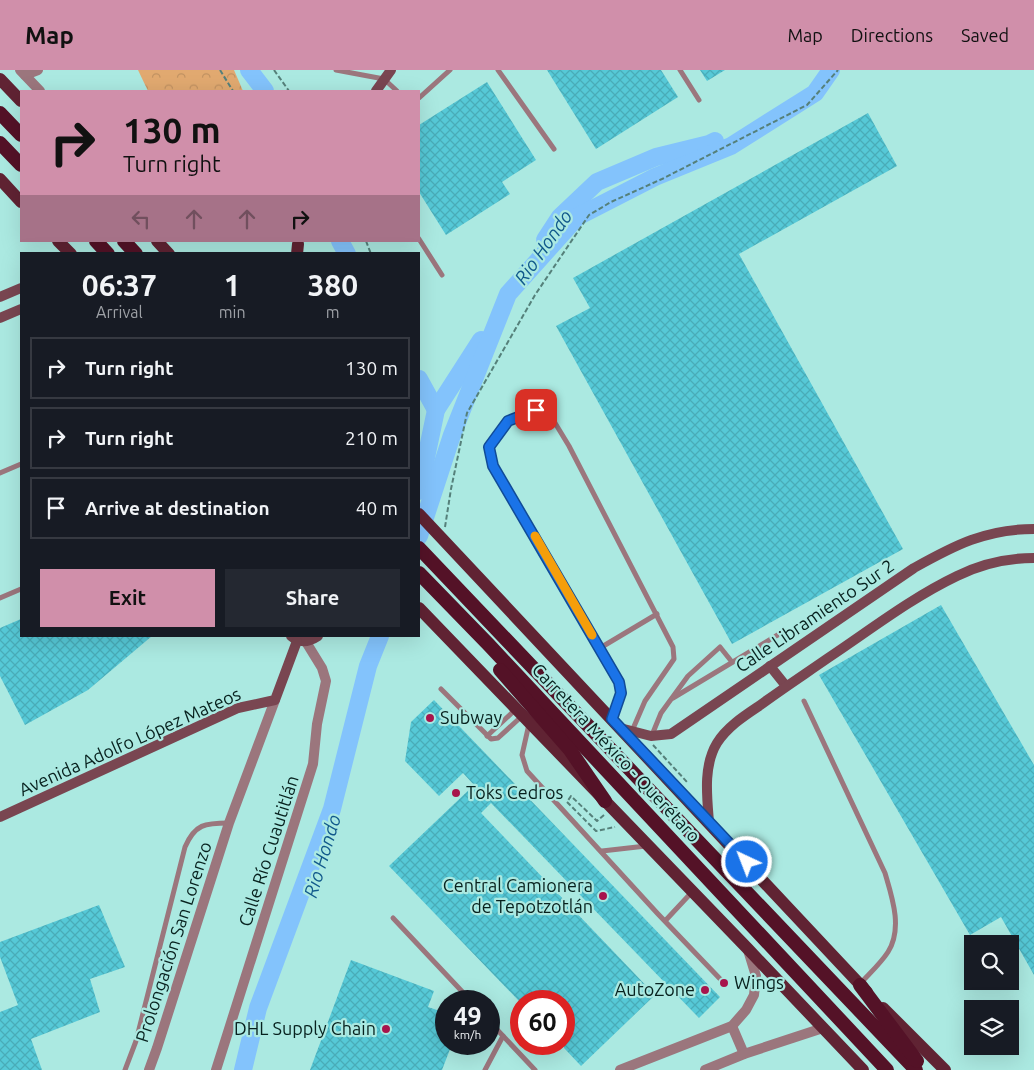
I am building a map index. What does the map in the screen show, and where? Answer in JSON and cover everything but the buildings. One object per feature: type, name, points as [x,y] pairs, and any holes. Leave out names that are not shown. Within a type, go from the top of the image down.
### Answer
[{"type":"highway","points":[[0,113],[20,134]]},
{"type":"highway","points":[[0,143],[20,164]]},
{"type":"highway","points":[[0,148],[20,164]]},
{"type":"highway","points":[[97,242],[106,252]]},
{"type":"highway","points":[[125,242],[134,252]]},
{"type":"highway","name":"Carretera México - Querétaro","points":[[420,549],[916,1070]]},
{"type":"highway","name":"Carretera México - Querétaro","points":[[421,575],[489,645],[887,1070]]},
{"type":"highway","points":[[489,645],[498,667],[570,750],[605,800]]},
{"type":"highway","points":[[860,985],[923,1070]]},
{"type":"main road","points":[[377,90],[391,70]]},
{"type":"main road","points":[[0,79],[20,100]]},
{"type":"main road","points":[[0,180],[20,201]]},
{"type":"main road","points":[[158,242],[167,252]]},
{"type":"main road","points":[[0,298],[20,288]]},
{"type":"main road","points":[[0,318],[20,309]]},
{"type":"main road","points":[[420,515],[621,726],[860,985],[945,1070]]},
{"type":"main road","name":"Calle Libramiento Sur 2","points":[[621,726],[651,736],[671,734],[914,568],[951,547],[989,533],[1034,529]]},
{"type":"main road","points":[[709,822],[707,792],[709,766],[716,744],[733,725],[786,686],[928,591],[957,576],[987,564],[1018,558],[1034,558]]},
{"type":"main road","points":[[420,609],[863,1070]]},
{"type":"main road","points":[[298,640],[313,637]]},
{"type":"main road","name":"Prolongación San Lorenzo","points":[[275,700],[298,640]]},
{"type":"main road","points":[[770,666],[786,686]]},
{"type":"main road","name":"Avenida Adolfo López Mateos","points":[[0,817],[238,708],[275,700]]},
{"type":"street","points":[[23,72],[38,70]]},
{"type":"street","points":[[23,72],[39,90]]},
{"type":"street","name":"Calle Río Cuautitlán","points":[[216,1070],[313,764],[317,724],[326,681],[322,668],[298,640]]},
{"type":"street","name":"Prolongación San Lorenzo","points":[[149,1070],[229,823],[275,700]]},
{"type":"street","points":[[620,1070],[732,1026],[746,1010],[754,994],[756,976],[748,949]]},
{"type":"street","points":[[732,1026],[744,1054]]},
{"type":"street","points":[[705,1070],[744,1054],[823,1028]]},
{"type":"lane","points":[[336,70],[384,79],[396,90]]},
{"type":"lane","points":[[420,97],[450,70]]},
{"type":"lane","points":[[498,70],[554,149]]},
{"type":"lane","points":[[680,70],[699,100]]},
{"type":"lane","points":[[420,241],[442,275]]},
{"type":"lane","points":[[536,410],[552,418],[569,446],[674,647],[674,659],[645,701],[621,726],[619,682],[493,466],[489,447],[508,421],[536,410]]},
{"type":"lane","points":[[0,474],[20,464]]},
{"type":"lane","points":[[0,598],[20,589]]},
{"type":"lane","points":[[600,648],[657,614]]},
{"type":"lane","points":[[670,700],[781,633]]},
{"type":"lane","points":[[651,736],[661,713],[688,676],[720,647],[732,662]]},
{"type":"lane","points":[[441,688],[487,736],[494,740],[522,716]]},
{"type":"lane","points":[[804,701],[885,873],[894,901],[895,933],[888,951],[860,985]]},
{"type":"lane","points":[[487,736],[522,716]]},
{"type":"lane","points":[[522,716],[522,755],[527,771],[724,983]]},
{"type":"lane","name":"Prolongación San Lorenzo","points":[[125,1070],[136,1041],[182,854],[190,834],[201,826],[212,823],[229,823]]},
{"type":"lane","points":[[602,851],[648,845]]},
{"type":"lane","points":[[665,921],[692,891]]},
{"type":"lane","points":[[392,918],[461,990]]},
{"type":"lane","points":[[500,1033],[535,1070]]},
{"type":"lane","points":[[485,1070],[503,1036]]},
{"type":"path","points":[[220,70],[232,90]]},
{"type":"path","points":[[274,70],[288,90]]},
{"type":"path","points":[[444,541],[451,489],[467,413],[535,295],[588,215],[807,105],[838,70]]},
{"type":"path","points":[[597,821],[571,796],[567,802],[596,831],[628,824]]},
{"type":"green space","points":[[138,70],[234,70],[243,90],[148,90]]},
{"type":"waterway","points":[[249,70],[264,90]]},
{"type":"waterway","points":[[420,533],[452,435],[508,294],[577,217],[655,177],[731,146],[815,93],[831,70]]},
{"type":"waterway","name":"Rio Hondo","points":[[545,240],[560,217],[597,182],[656,157],[715,141]]},
{"type":"waterway","points":[[341,242],[346,252]]},
{"type":"waterway","name":"Rio Hondo","points":[[420,486],[436,410],[481,340]]},
{"type":"waterway","points":[[420,381],[436,410]]},
{"type":"waterway","points":[[243,1070],[258,1008],[332,809],[368,666],[380,637]]},
{"type":"slow traffic","points":[[535,536],[592,635]]},
{"type":"place","name":"Subway","points":[[430,718]]},
{"type":"place","name":"Toks Cedros","points":[[456,793]]},
{"type":"place","name":"Central Camionera de Tepotzotlán","points":[[603,896]]},
{"type":"place","name":"Wings","points":[[724,983]]},
{"type":"place","name":"AutoZone","points":[[705,990]]},
{"type":"place","name":"DHL Supply Chain","points":[[386,1029]]},
{"type":"route","points":[[536,410],[508,421],[489,447],[493,466],[619,682],[621,693],[612,719],[747,862]]}]
